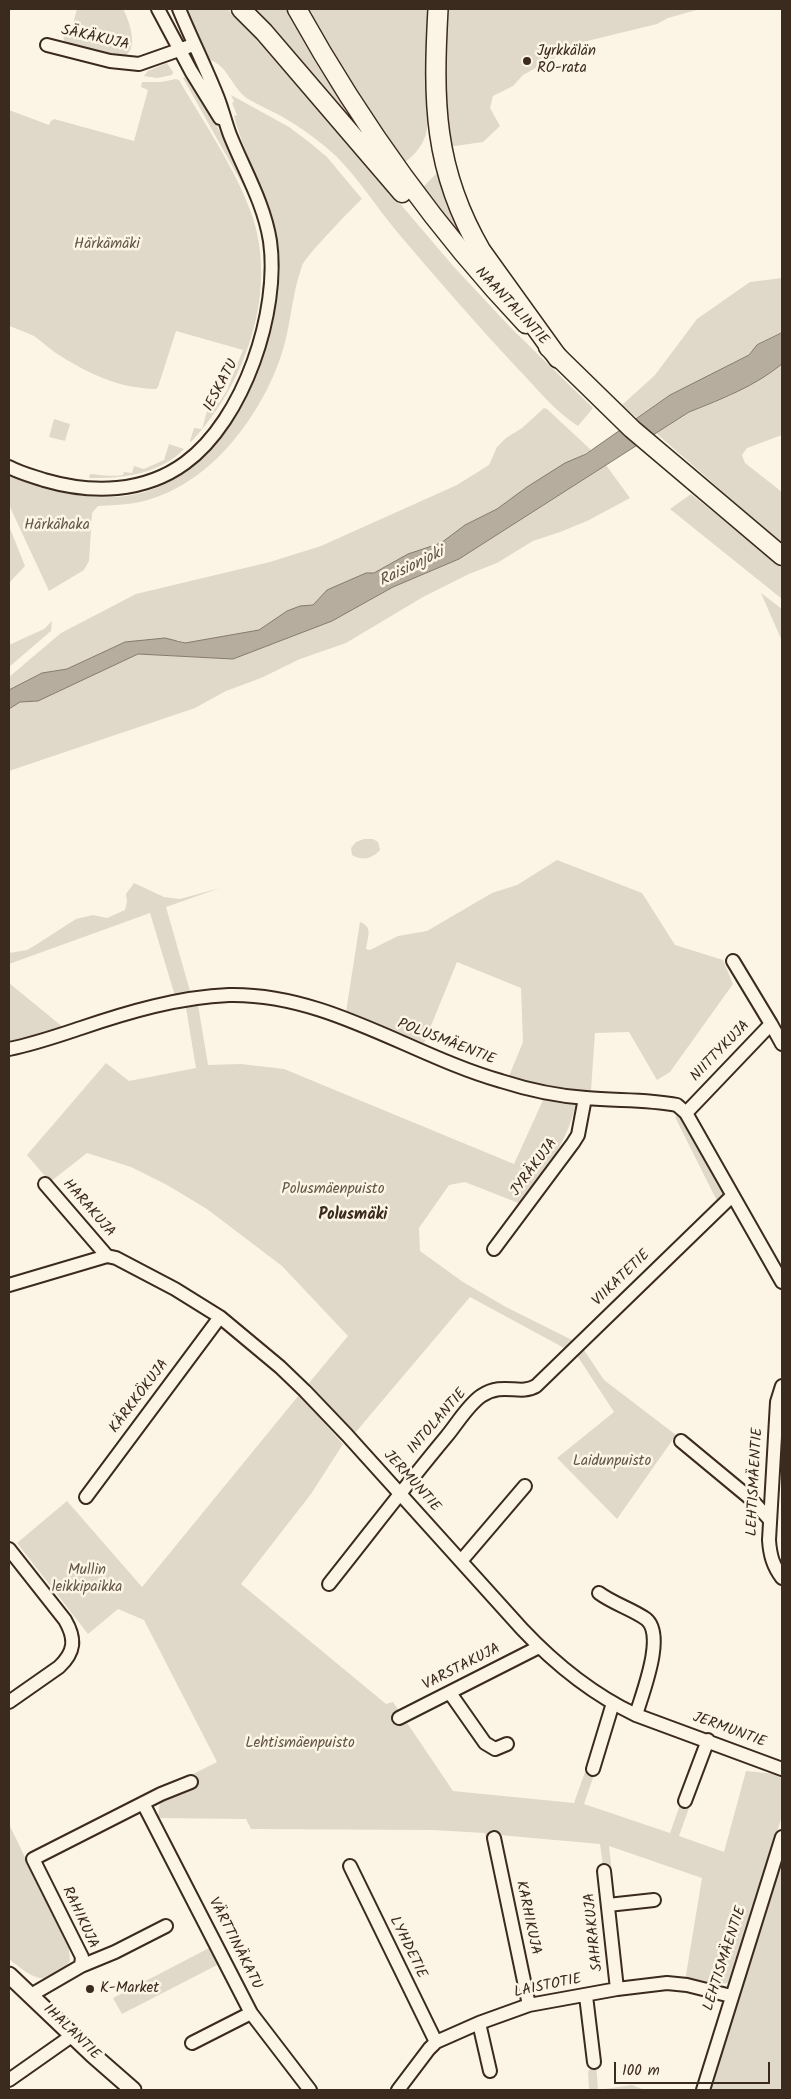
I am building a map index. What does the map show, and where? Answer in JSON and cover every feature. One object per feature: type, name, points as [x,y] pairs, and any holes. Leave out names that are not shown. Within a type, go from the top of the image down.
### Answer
[{"type":"main road","points":[[241,9],[264,32],[398,189],[472,265]]},
{"type":"main road","name":"NAANTALINTIE","points":[[297,9],[341,84],[391,161],[427,210],[472,265],[558,358],[599,399],[782,556]]},
{"type":"main road","points":[[438,9],[436,106],[443,153],[452,188],[481,251],[558,358]]},
{"type":"street","name":"IESKATU","points":[[158,9],[179,50],[230,135]]},
{"type":"street","name":"IESKATU","points":[[9,467],[31,476],[76,487],[111,489],[130,487],[156,478],[184,463],[201,449],[218,428],[249,376],[267,316],[272,266],[266,221],[252,183],[230,135],[216,94],[179,9]]},
{"type":"street","name":"SÄKÄKUJA","points":[[47,44],[124,64],[148,62],[193,44]]},
{"type":"street","name":"NIITTYKUJA","points":[[686,1113],[771,1024],[733,961]]},
{"type":"street","name":"POLUSMÄENTIE","points":[[9,1049],[35,1044],[121,1015],[154,1007],[210,996],[263,997],[288,1000],[335,1015],[456,1066],[499,1081],[548,1093],[585,1098],[677,1105],[686,1113]]},
{"type":"street","points":[[771,1024],[782,1044]]},
{"type":"street","name":"JYRÄKUJA","points":[[494,1249],[573,1143],[578,1134],[585,1098]]},
{"type":"street","points":[[686,1113],[732,1196],[781,1275]]},
{"type":"street","name":"HARAKUJA","points":[[46,1184],[107,1256]]},
{"type":"street","name":"VIIKATETIE","points":[[536,1386],[732,1196]]},
{"type":"street","points":[[9,1286],[107,1256]]},
{"type":"street","name":"JERMUNTIE","points":[[107,1256],[116,1258],[175,1289],[220,1317],[305,1391],[539,1647],[579,1679],[613,1703],[636,1715],[708,1740],[782,1769]]},
{"type":"street","name":"KÄRKKÖKUJA","points":[[86,1497],[220,1317]]},
{"type":"street","name":"INTOLANTIE","points":[[329,1584],[418,1470],[480,1397],[500,1388],[526,1390],[536,1386]]},
{"type":"street","name":"LEHTISMÄENTIE","points":[[782,1386],[777,1402],[769,1519],[770,1552],[774,1565],[782,1578]]},
{"type":"street","points":[[681,1441],[751,1499],[769,1519]]},
{"type":"street","points":[[461,1562],[525,1486]]},
{"type":"street","points":[[9,1549],[65,1620],[71,1631],[73,1642],[71,1651],[62,1664],[9,1702]]},
{"type":"street","points":[[598,1592],[613,1603],[647,1620],[654,1632],[653,1652],[636,1715]]},
{"type":"street","name":"VARSTAKUJA","points":[[399,1718],[539,1647]]},
{"type":"street","points":[[450,1693],[485,1743],[495,1748],[507,1744]]},
{"type":"street","points":[[593,1769],[613,1703]]},
{"type":"street","points":[[685,1800],[708,1740]]},
{"type":"street","points":[[142,1803],[191,1782]]},
{"type":"street","name":"RAHIKUJA","points":[[31,1995],[81,1966],[82,1957],[32,1859],[142,1803]]},
{"type":"street","name":"VÄRTTINÄKATU","points":[[142,1803],[251,2013],[310,2090]]},
{"type":"street","name":"LEHTISMÄENTIE","points":[[703,2090],[782,1837]]},
{"type":"street","name":"KARHIKUJA","points":[[494,1838],[528,2005]]},
{"type":"street","name":"LYHDETIE","points":[[350,1866],[436,2042]]},
{"type":"street","name":"SAHRAKUJA","points":[[604,1871],[618,1989]]},
{"type":"street","points":[[608,1905],[654,1900]]},
{"type":"street","points":[[81,1966],[115,1952],[166,1926]]},
{"type":"street","name":"IHALANTIE","points":[[9,1975],[133,2090]]},
{"type":"street","name":"LAISTOTIE","points":[[398,2090],[428,2049],[436,2042],[479,2023],[528,2005],[618,1989],[677,1983],[731,1996]]},
{"type":"street","points":[[586,1996],[594,2062]]},
{"type":"street","points":[[192,2044],[251,2013]]},
{"type":"street","points":[[479,2023],[490,2071]]},
{"type":"street","points":[[9,2080],[73,2035]]},
{"type":"green space","points":[[77,9],[123,9],[132,35],[131,49],[127,54],[117,57],[68,45],[64,41],[62,28],[71,31]]},
{"type":"green space","points":[[184,9],[227,9],[252,30],[454,267],[511,328],[593,408],[578,426],[554,407],[487,336],[398,233],[336,156],[295,125],[248,99],[219,65],[205,59]]},
{"type":"green space","points":[[248,9],[286,9],[315,61],[364,138]]},
{"type":"green space","points":[[308,9],[428,9],[426,78],[428,124],[422,144],[405,162],[369,110]]},
{"type":"green space","points":[[447,9],[700,9],[668,18],[657,24],[583,42],[523,75],[513,86],[493,96],[490,108],[500,126],[483,142],[448,147],[441,118]]},
{"type":"green space","points":[[167,63],[173,72],[172,75],[157,78],[144,76],[148,71]]},
{"type":"green space","points":[[189,75],[227,145],[249,196],[183,78]]},
{"type":"green space","name":"Härkämäki","points":[[179,80],[217,144],[243,193],[258,240],[261,271],[259,302],[252,334],[242,364],[228,392],[211,419],[202,429],[210,401],[219,403],[227,390],[243,350],[176,331],[158,387],[156,389],[143,388],[107,380],[85,370],[62,357],[34,336],[9,326],[9,110],[49,125],[54,119],[134,141],[148,90],[141,87],[142,82],[161,82]]},
{"type":"green space","name":"Härkähaka","points":[[231,95],[289,127],[309,142],[327,157],[362,199],[320,243],[302,266],[295,289],[284,348],[270,382],[244,428],[208,467],[187,482],[164,494],[140,502],[98,506],[92,513],[89,561],[84,570],[49,591],[9,505],[9,474],[41,486],[76,495],[111,497],[145,492],[172,480],[196,463],[216,442],[234,418],[260,365],[275,309],[279,278],[277,241],[267,205],[234,116],[237,115]]},
{"type":"green space","points":[[441,169],[467,241],[464,240],[423,187]]},
{"type":"green space","points":[[782,278],[782,333],[762,343],[749,355],[670,395],[637,418],[622,405],[655,375],[697,319],[750,282]]},
{"type":"green space","points":[[782,364],[782,435],[747,448],[742,455],[745,463],[782,492],[782,544],[656,433],[689,412],[730,396],[772,372]]},
{"type":"green space","points":[[544,408],[591,450],[527,487],[497,509],[465,525],[442,543],[408,554],[374,573],[366,574],[327,590],[313,605],[300,606],[287,611],[259,630],[185,643],[178,640],[125,642],[67,669],[42,673],[9,690],[9,677],[61,633],[136,594],[270,562],[321,546],[457,485],[489,465],[497,447]]},
{"type":"green space","points":[[54,419],[70,424],[65,441],[49,437]]},
{"type":"green space","points":[[194,428],[202,429],[191,442]]},
{"type":"green space","points":[[169,444],[184,449],[164,464],[127,476],[89,478],[90,474],[114,476],[123,475],[124,472],[132,473],[134,466],[144,469],[164,460]]},
{"type":"green space","points":[[606,465],[630,498],[587,521],[533,541],[497,563],[469,574],[423,597],[346,643],[300,659],[261,678],[226,691],[195,708],[9,771],[9,709],[20,702],[38,701],[138,654],[233,659],[332,621],[393,587],[459,559]]},
{"type":"green space","points":[[691,494],[782,568],[782,599],[670,509]]},
{"type":"green space","points":[[9,526],[25,566],[9,583]]},
{"type":"green space","points":[[761,593],[782,609],[782,641]]},
{"type":"green space","points":[[52,621],[51,631],[9,667],[9,645],[44,629]]},
{"type":"green space","points":[[364,839],[373,839],[378,842],[380,850],[367,858],[359,858],[352,855],[351,848],[356,842]]},
{"type":"green space","points":[[557,860],[642,893],[675,945],[723,960],[733,984],[670,1072],[657,1080],[629,1032],[595,1033],[591,1090],[548,1093],[524,1088],[509,1076],[523,1042],[521,988],[457,962],[424,1043],[346,1012],[360,922],[367,926],[366,949],[370,950],[398,936],[427,931],[492,893],[517,885]]},
{"type":"green space","points":[[134,883],[164,897],[180,899],[220,888],[166,907],[190,991],[175,996],[150,913],[9,964],[9,953],[27,950],[76,919],[93,915],[107,918],[125,910],[126,894]]},
{"type":"green space","points":[[9,983],[64,1028],[27,1040],[9,1042]]},
{"type":"green space","name":"Polusmäenpuisto","points":[[198,1005],[208,1065],[241,1064],[284,1069],[514,1164],[544,1098],[577,1097],[574,1113],[563,1141],[521,1204],[465,1182],[449,1185],[419,1228],[420,1251],[463,1282],[506,1307],[574,1341],[566,1349],[470,1297],[355,1433],[309,1383],[348,1336],[282,1266],[207,1209],[167,1185],[131,1167],[87,1153],[50,1182],[27,1155],[106,1063],[129,1081],[196,1068],[186,1008]]},
{"type":"green space","points":[[686,1113],[732,1196],[720,1207],[675,1117]]},
{"type":"green space","name":"Laidunpuisto","points":[[582,1347],[604,1380],[676,1435],[617,1519],[557,1458],[614,1412],[578,1357]]},
{"type":"green space","name":"Lehtismäenpuisto","points":[[299,1395],[343,1444],[311,1494],[241,1584],[386,1704],[393,1702],[453,1791],[574,1803],[585,1772],[594,1775],[584,1804],[670,1833],[680,1805],[689,1808],[679,1836],[724,1852],[746,1771],[776,1774],[782,1778],[782,1816],[729,1983],[685,1981],[702,1878],[609,1846],[612,1872],[604,1873],[600,1844],[499,1835],[503,1855],[490,1857],[485,1833],[433,1830],[251,1829],[246,1819],[158,1818],[160,1801],[185,1778],[217,1762],[144,1620],[118,1609],[88,1634],[17,1543],[67,1501],[142,1587]]},
{"type":"green space","points":[[9,1824],[69,1949],[70,1961],[54,1976],[39,1978],[33,1976],[9,1959]]},
{"type":"green space","points":[[782,1854],[782,2090],[710,2090]]},
{"type":"green space","points":[[211,1947],[219,1964],[122,2014],[113,1998]]},
{"type":"green space","points":[[596,2061],[598,2090],[589,2090],[588,2072]]},
{"type":"green space","points":[[632,2085],[645,2090],[598,2090]]},
{"type":"water","name":"Raisionjoki","points":[[782,333],[782,364],[772,372],[726,397],[689,412],[459,559],[393,587],[332,621],[233,659],[138,654],[38,701],[20,702],[9,709],[9,690],[42,673],[67,669],[125,642],[165,638],[185,643],[259,630],[287,611],[300,606],[313,605],[327,590],[366,573],[374,573],[408,554],[441,543],[465,525],[497,509],[565,463],[586,454],[670,395],[749,355],[757,345]]},
{"type":"place","name":"Jyrkkälän RO-rata","points":[[527,61]]},
{"type":"place","name":"K-Market","points":[[90,1989]]},
{"type":"district","name":"Polusmäki","points":[[353,1216]]},
{"type":"park label","name":"Mullin leikkipaikka","points":[[87,1580]]}]
